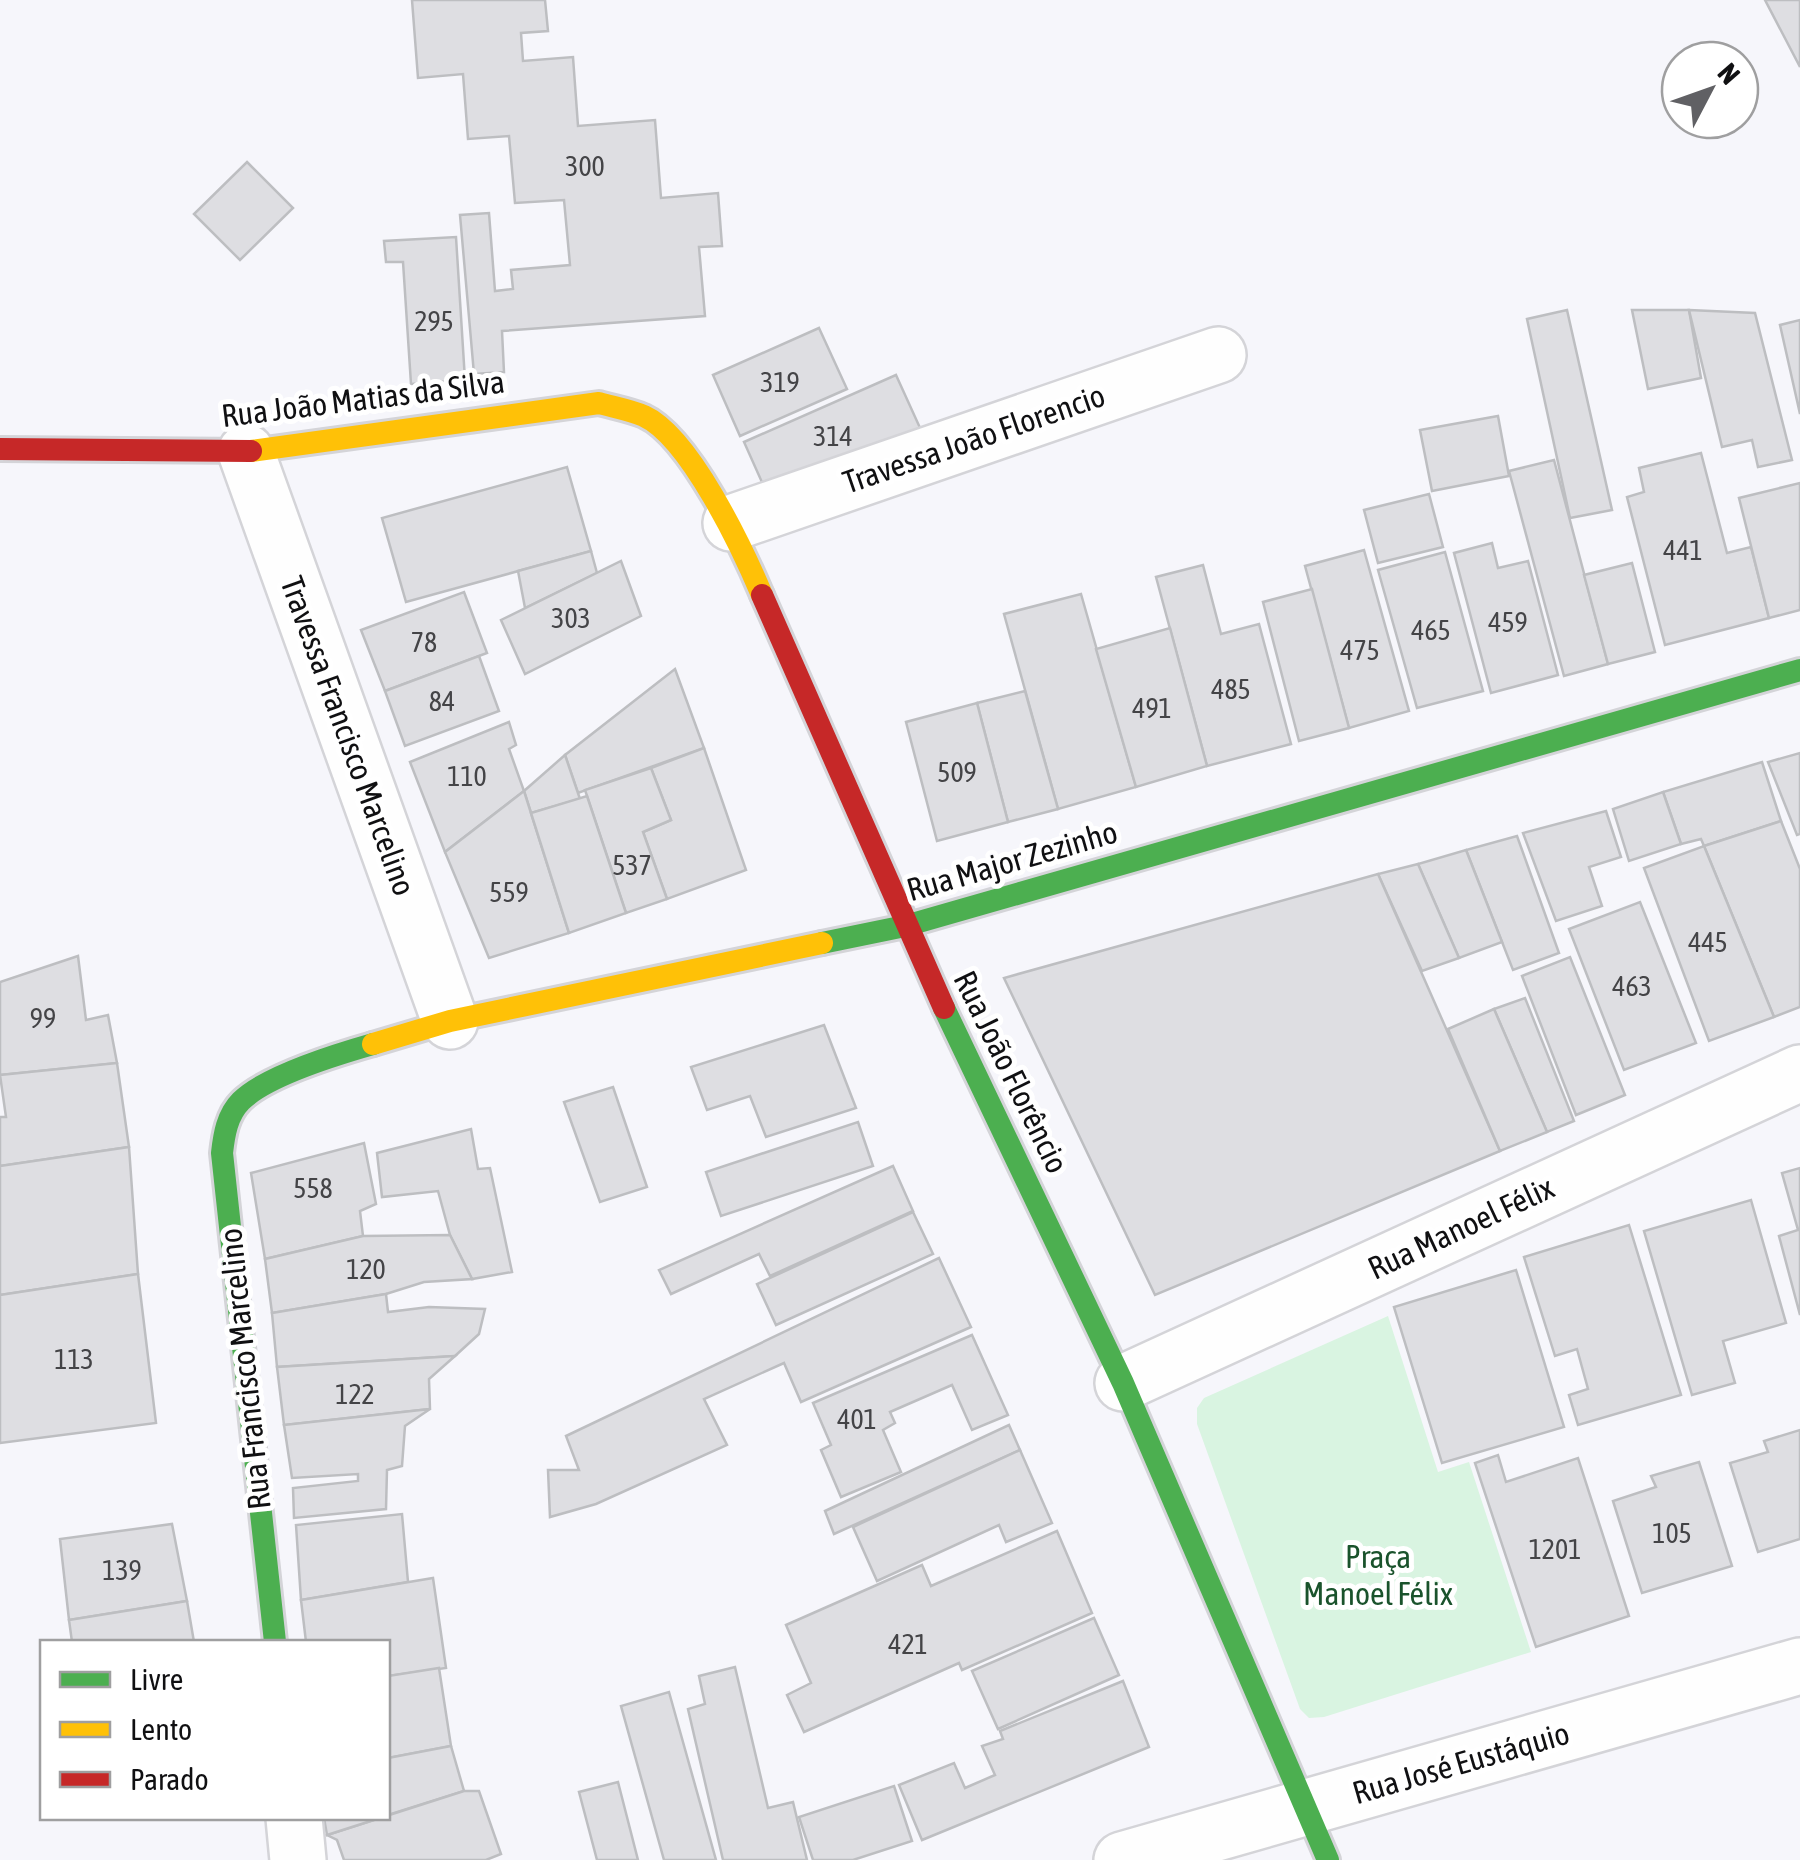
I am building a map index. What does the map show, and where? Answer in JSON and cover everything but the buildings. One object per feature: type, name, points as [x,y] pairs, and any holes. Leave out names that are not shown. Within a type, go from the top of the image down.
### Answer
[{"type":"street","name":"Travessa João Florencio","points":[[731,523],[1218,355]]},
{"type":"street","name":"Rua João Florêncio","points":[[553,407],[600,404],[647,418],[672,442],[731,523],[904,926],[1123,1382],[1328,1860]]},
{"type":"street","name":"Rua João Matias da Silva","points":[[0,449],[246,452],[553,407]]},
{"type":"street","name":"Travessa Francisco Marcelino","points":[[246,452],[450,1021]]},
{"type":"street","name":"Rua Major Zezinho","points":[[241,1101],[318,1060],[450,1021],[904,926],[1800,670]]},
{"type":"street","name":"Rua Manoel Félix","points":[[1123,1382],[1800,1073]]},
{"type":"street","name":"Rua Francisco Marcelino","points":[[241,1101],[224,1130],[222,1153],[275,1640]]},
{"type":"street","name":"Rua José Eustáquio","points":[[1122,1860],[1800,1666]]},
{"type":"street","points":[[294,1820],[298,1860]]},
{"type":"green space","name":"Praça Manoel Félix","points":[[1388,1316],[1438,1472],[1469,1462],[1531,1652],[1324,1717],[1309,1718],[1300,1709],[1197,1424],[1197,1408],[1204,1398]]},
{"type":"traffic: fast","points":[[822,943],[905,926],[1800,670]]},
{"type":"traffic: fast","points":[[944,1008],[1123,1383],[1328,1860]]},
{"type":"traffic: fast","points":[[275,1640],[222,1153],[224,1139],[232,1112],[252,1092],[303,1067],[373,1044]]},
{"type":"traffic: slow","points":[[251,451],[599,403],[627,410],[661,428],[697,470],[762,595]]},
{"type":"traffic: slow","points":[[373,1044],[450,1021],[822,943]]},
{"type":"traffic: jam","points":[[0,449],[251,451]]},
{"type":"traffic: jam","points":[[762,595],[944,1008]]}]
